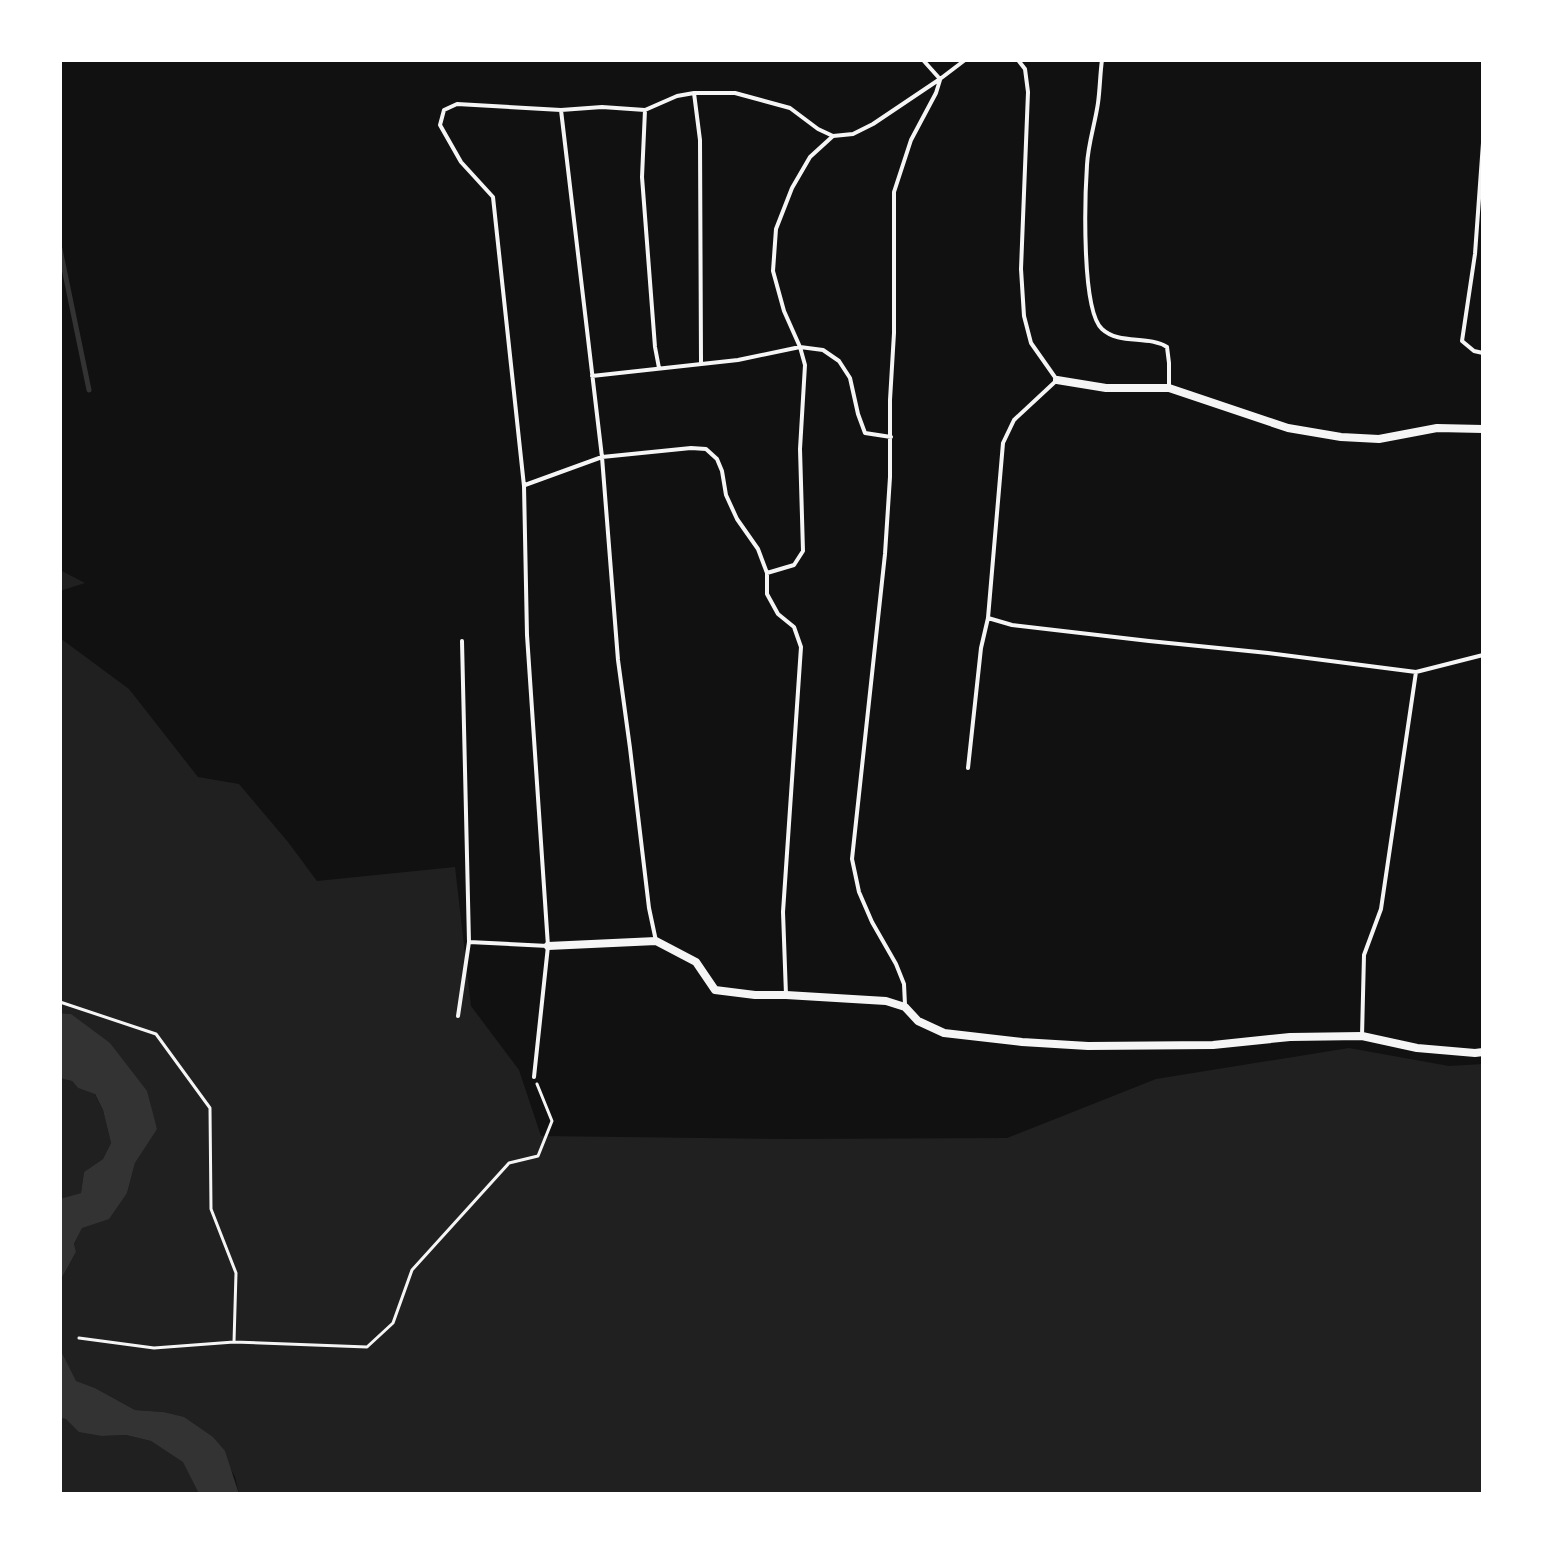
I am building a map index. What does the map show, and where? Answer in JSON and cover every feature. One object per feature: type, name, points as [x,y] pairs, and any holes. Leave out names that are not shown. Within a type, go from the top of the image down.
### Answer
[{"type":"street","points":[[1057,380],[1106,388],[1169,388],[1288,428],[1341,437],[1379,439],[1437,428],[1483,429]]},
{"type":"street","points":[[548,946],[656,941],[696,962],[715,990],[755,995],[886,1001],[905,1007],[918,1021],[944,1033],[1022,1042],[1088,1046],[1213,1045],[1290,1037],[1362,1036],[1417,1048],[1483,1052]]},
{"type":"lane","points":[[923,60],[940,79]]},
{"type":"lane","points":[[534,1077],[548,946],[527,635],[524,486],[493,197],[461,162],[440,125],[444,110],[457,104],[561,110],[602,107],[645,110],[677,96],[735,93],[790,108],[833,136],[853,134],[873,124],[965,60]]},
{"type":"lane","points":[[968,768],[981,648],[988,618],[1003,443],[1014,420],[1057,380],[1031,343],[1024,316],[1021,269],[1028,92],[1025,69],[1018,60]]},
{"type":"lane","points":[[1102,60],[1087,163],[1089,298],[1100,328],[1112,335],[1160,343],[1167,347],[1169,388]]},
{"type":"lane","points":[[905,1007],[904,984],[859,892],[852,859],[885,554],[894,333],[894,192],[911,140],[940,79]]},
{"type":"lane","points":[[694,93],[700,140],[701,363]]},
{"type":"lane","points":[[561,110],[602,457],[618,660],[649,908],[656,941]]},
{"type":"lane","points":[[645,110],[642,177],[659,368]]},
{"type":"lane","points":[[767,573],[794,565],[803,551],[800,449],[805,365],[784,311],[773,271],[776,229],[792,188],[810,157],[833,136]]},
{"type":"lane","points":[[1483,143],[1475,254],[1462,341],[1474,351],[1483,353]]},
{"type":"lane","points":[[591,376],[738,360],[800,347],[823,350],[839,361],[850,378],[865,433],[891,437]]},
{"type":"lane","points":[[524,486],[602,457],[691,448],[706,449],[717,459],[726,495],[737,519],[758,549],[767,573],[767,594],[778,614],[794,627],[801,647],[783,912],[786,995]]},
{"type":"lane","points":[[988,618],[1012,625],[1416,672],[1483,655]]},
{"type":"lane","points":[[458,1016],[469,942],[462,641]]},
{"type":"lane","points":[[1362,1036],[1364,955],[1381,909],[1416,672]]},
{"type":"lane","points":[[469,942],[548,946]]},
{"type":"path","points":[[60,1002],[156,1034],[210,1108],[211,1209],[236,1273],[234,1342]]},
{"type":"path","points":[[79,1338],[154,1348],[234,1342],[367,1347],[393,1323],[412,1270],[509,1163],[538,1156],[552,1121],[534,1077]]},
{"type":"shaded area","points":[[60,570],[85,583],[60,591]]},
{"type":"shaded area","points":[[60,638],[129,689],[198,777],[239,784],[317,881],[455,867],[471,1006],[519,1070],[541,1136],[1007,1138],[1156,1079],[1349,1048],[1449,1066],[1483,1064],[1483,1494],[239,1494],[235,1477],[213,1437],[163,1412],[135,1410],[95,1388],[75,1381],[60,1349],[60,1281],[76,1252],[74,1245],[82,1227],[127,1193],[135,1163],[157,1128],[71,1014],[60,1013]]},
{"type":"shaded area","points":[[60,1013],[71,1014],[110,1043],[147,1091],[157,1129],[135,1163],[127,1193],[109,1219],[82,1228],[74,1244],[76,1252],[60,1281],[60,1199],[81,1193],[84,1172],[103,1159],[111,1143],[103,1110],[95,1094],[78,1088],[60,1075]]},
{"type":"shaded area","points":[[60,1075],[78,1088],[94,1093],[103,1110],[111,1143],[103,1159],[84,1172],[81,1193],[60,1200]]},
{"type":"shaded area","points":[[60,1349],[76,1381],[135,1410],[184,1417],[213,1437],[225,1451],[239,1494],[199,1494],[183,1462],[151,1441],[126,1435],[102,1436],[79,1432],[66,1419],[60,1418]]},
{"type":"shaded area","points":[[60,1418],[102,1436],[126,1435],[151,1441],[183,1461],[199,1494],[60,1494]]},
{"type":"waterway","points":[[60,249],[89,390]]}]
